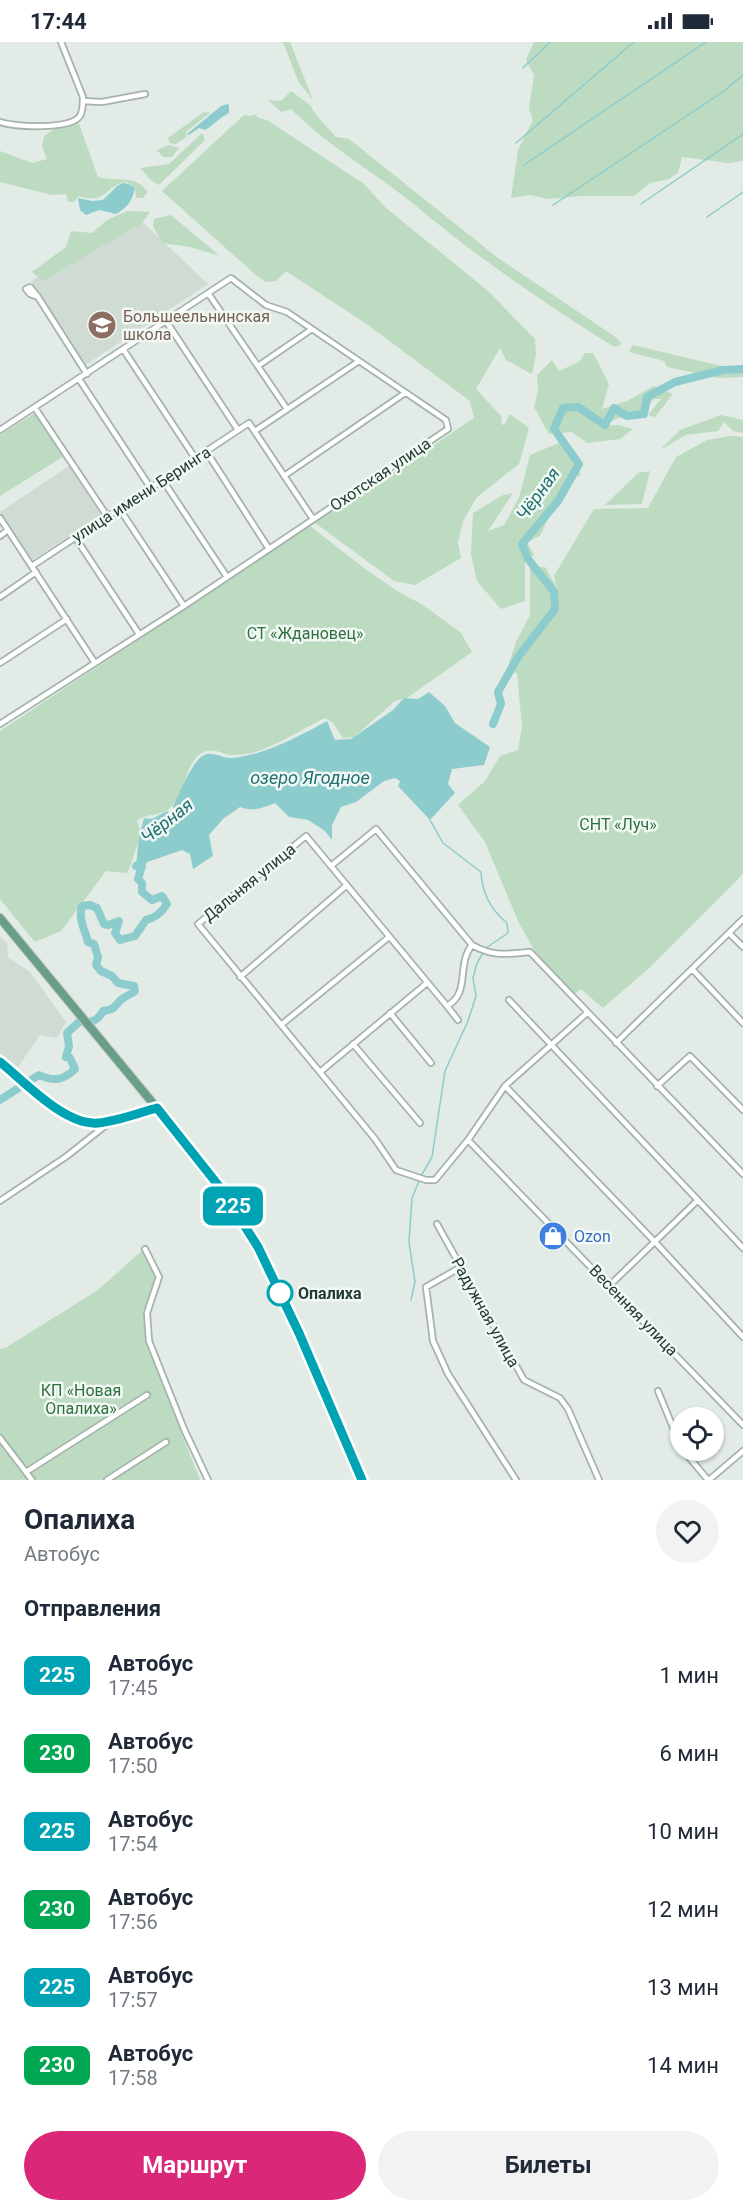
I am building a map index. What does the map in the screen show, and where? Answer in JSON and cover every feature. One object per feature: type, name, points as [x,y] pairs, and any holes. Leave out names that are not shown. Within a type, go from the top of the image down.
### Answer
[{"type":"main road","points":[[0,918],[222,1190],[258,1247],[299,1333],[362,1480]]},
{"type":"street","points":[[0,122],[56,126],[71,123],[79,117],[83,103],[80,88],[61,42]]},
{"type":"street","points":[[83,103],[145,94]]},
{"type":"street","points":[[0,430],[231,278],[266,304],[287,312],[405,393],[284,476]]},
{"type":"street","points":[[208,293],[287,409]]},
{"type":"street","points":[[38,297],[87,374]]},
{"type":"street","points":[[166,321],[238,430]]},
{"type":"street","points":[[258,366],[312,329]]},
{"type":"street","points":[[123,349],[195,458]]},
{"type":"street","points":[[313,519],[255,431],[359,361]]},
{"type":"street","points":[[79,379],[150,487]]},
{"type":"street","name":"Охотская улица","points":[[0,724],[184,606],[448,429],[446,420],[405,393]]},
{"type":"street","points":[[35,408],[107,516]]},
{"type":"street","name":"улица имени Беринга","points":[[32,566],[249,423],[255,431]]},
{"type":"street","points":[[206,451],[269,549]]},
{"type":"street","points":[[162,479],[227,577]]},
{"type":"street","points":[[119,508],[184,606]]},
{"type":"street","points":[[0,518],[95,663]]},
{"type":"street","points":[[0,536],[8,530]]},
{"type":"street","points":[[75,537],[140,634]]},
{"type":"street","points":[[0,597],[36,573]]},
{"type":"street","points":[[0,663],[67,619]]},
{"type":"street","points":[[331,866],[376,829],[472,945],[497,955],[530,952],[743,1174]]},
{"type":"street","name":"Дальняя улица","points":[[458,1020],[306,836],[198,924],[375,1139],[396,1170],[426,1180],[435,1180],[468,1140]]},
{"type":"street","points":[[240,977],[347,885]]},
{"type":"street","points":[[616,1043],[743,920]]},
{"type":"street","points":[[729,933],[743,947]]},
{"type":"street","points":[[281,1025],[389,937]]},
{"type":"street","points":[[447,1006],[455,1002],[459,996],[464,960],[472,945]]},
{"type":"street","points":[[692,969],[743,1023]]},
{"type":"street","points":[[320,1072],[427,983]]},
{"type":"street","points":[[509,1000],[743,1248]]},
{"type":"street","points":[[390,1013],[431,1063]]},
{"type":"street","points":[[468,1140],[505,1086],[587,1013]]},
{"type":"street","points":[[353,1044],[420,1123]]},
{"type":"street","points":[[657,1086],[690,1056],[743,1110]]},
{"type":"street","points":[[0,1062],[60,1112],[77,1121],[95,1123],[111,1121],[157,1108]]},
{"type":"street","points":[[505,1086],[743,1337]]},
{"type":"street","points":[[0,1201],[67,1156],[111,1121]]},
{"type":"street","name":"Весенняя улица","points":[[468,1140],[743,1425]]},
{"type":"street","points":[[610,1285],[698,1200]]},
{"type":"street","name":"Радужная улица","points":[[437,1224],[524,1380],[560,1398],[568,1409],[599,1480]]},
{"type":"street","points":[[145,1249],[159,1277],[147,1312],[149,1341],[184,1429],[208,1480]]},
{"type":"street","points":[[461,1267],[426,1287],[434,1341],[448,1374],[516,1480]]},
{"type":"street","points":[[658,1391],[670,1420]]},
{"type":"street","points":[[26,1472],[147,1395]]},
{"type":"street","points":[[0,1438],[32,1480]]},
{"type":"street","points":[[107,1480],[166,1442]]},
{"type":"street","points":[[692,1461],[708,1480],[743,1451]]},
{"type":"shaded area","name":"Большеельнинская школа","points":[[136,216],[208,284],[84,366],[31,281]]},
{"type":"shaded area","points":[[69,466],[101,515],[31,561],[0,512]]},
{"type":"shaded area","points":[[0,936],[7,943],[8,957],[30,972],[66,1022],[57,1038],[40,1035],[18,1067],[0,1053]]},
{"type":"green space","points":[[283,42],[290,42],[313,100],[298,81]]},
{"type":"green space","points":[[534,42],[743,42],[743,161],[728,163],[682,157],[678,173],[669,179],[650,183],[634,196],[582,196],[548,199],[531,195],[511,198],[518,150],[533,120],[529,109],[534,75],[526,60]]},
{"type":"green space","points":[[291,91],[310,105],[336,137],[349,139],[498,258],[614,336],[622,344],[614,347],[526,289],[332,145],[291,109],[281,112],[268,100],[281,101]]},
{"type":"green space","points":[[204,112],[210,113],[187,131],[186,137],[176,144],[170,143],[168,138]]},
{"type":"green space","points":[[254,114],[267,120],[364,184],[386,208],[487,290],[535,339],[536,354],[532,374],[506,360],[500,348],[476,389],[502,417],[501,424],[504,425],[510,414],[529,428],[519,464],[477,497],[463,521],[458,543],[461,558],[415,585],[394,581],[314,522],[349,502],[474,418],[470,401],[368,325],[286,271],[276,281],[266,282],[257,276],[162,191],[244,115]]},
{"type":"green space","points":[[78,121],[98,177],[137,183],[148,192],[143,198],[136,198],[135,188],[127,182],[120,183],[101,196],[88,198],[79,196],[74,202],[68,202],[66,194],[52,195],[0,182],[0,151],[32,163],[47,159],[42,146],[44,136],[56,128],[72,125]]},
{"type":"green space","points":[[202,133],[205,140],[159,185],[140,168],[169,164]]},
{"type":"green space","points":[[169,145],[179,148],[172,157],[163,157],[157,150]]},
{"type":"green space","points":[[127,211],[150,212],[142,223],[43,281],[32,272],[66,247],[71,231],[92,233],[107,220]]},
{"type":"green space","points":[[171,215],[220,256],[190,247],[162,243],[153,226],[154,219]]},
{"type":"green space","points":[[633,345],[725,367],[743,365],[743,377],[720,378],[667,367],[664,361],[629,352]]},
{"type":"green space","points":[[585,353],[593,353],[609,384],[602,409],[627,401],[654,386],[673,394],[655,417],[648,415],[661,399],[654,399],[636,419],[619,418],[599,426],[618,425],[633,429],[620,439],[587,443],[572,432],[549,434],[534,407],[538,391],[537,375],[552,360],[559,371],[579,362]]},
{"type":"green space","points":[[37,412],[64,456],[0,496],[0,435]]},
{"type":"green space","points":[[721,415],[743,420],[743,433],[733,431],[724,422],[718,431],[686,435],[660,450],[680,430]]},
{"type":"green space","name":"СНТ «Луч»","points":[[731,436],[743,437],[743,874],[648,969],[603,1008],[581,989],[574,994],[537,955],[518,921],[485,842],[458,805],[485,781],[500,756],[518,750],[522,727],[517,673],[506,672],[516,642],[530,615],[530,568],[545,567],[557,588],[554,576],[594,509],[648,508],[676,457],[707,440]]},
{"type":"green space","points":[[566,440],[581,475],[565,483],[540,536],[527,542],[534,555],[525,561],[525,601],[501,609],[477,581],[471,554],[473,513],[503,495],[513,493],[488,531],[504,525],[519,498],[530,455]]},
{"type":"green space","points":[[650,471],[642,504],[605,505],[638,473]]},
{"type":"green space","name":"СТ «Ждановец»","points":[[310,526],[364,568],[397,591],[423,605],[461,633],[472,652],[407,698],[395,701],[354,737],[343,738],[333,723],[325,718],[255,752],[232,755],[208,750],[198,755],[173,805],[165,811],[137,821],[142,836],[127,873],[106,871],[61,931],[35,942],[0,899],[0,731]]},
{"type":"green space","name":"КП «Новая Опалиха»","points":[[145,1248],[161,1277],[143,1311],[146,1344],[200,1480],[0,1480],[0,1349],[7,1347],[98,1290]]},
{"type":"water","points":[[228,104],[229,113],[205,130],[199,128],[187,134],[221,106]]},
{"type":"water","points":[[123,183],[135,188],[129,203],[116,214],[99,210],[86,215],[80,210],[78,198],[92,201],[103,200]]},
{"type":"water","name":"озеро Ягодное","points":[[429,692],[445,706],[455,723],[490,747],[484,765],[452,769],[448,784],[455,793],[430,820],[398,786],[400,781],[395,778],[384,781],[356,802],[341,807],[332,825],[332,840],[325,831],[308,820],[289,817],[275,803],[254,809],[240,807],[224,818],[209,835],[213,856],[193,869],[190,854],[182,850],[136,866],[139,837],[144,818],[152,819],[167,811],[177,818],[179,814],[173,807],[182,786],[199,758],[204,755],[231,758],[257,753],[327,721],[335,740],[351,739],[393,710],[404,698],[418,699]]},
{"type":"waterway","points":[[523,68],[550,42]]},
{"type":"waterway","points":[[516,143],[634,42]]},
{"type":"waterway","points":[[524,165],[706,42]]},
{"type":"waterway","points":[[553,205],[724,91],[743,75]]},
{"type":"waterway","points":[[641,204],[743,134]]},
{"type":"waterway","points":[[707,217],[743,192]]},
{"type":"waterway","name":"Чёрная","points":[[493,724],[501,704],[498,692],[518,657],[555,609],[554,592],[528,559],[522,544],[558,501],[579,464],[554,429],[563,408],[578,407],[605,425],[614,408],[627,416],[644,414],[647,397],[675,382],[723,370],[743,369]]},
{"type":"waterway","points":[[421,1176],[432,1157],[445,1071],[468,1021],[476,996],[473,978],[477,963],[486,948],[508,933],[507,923],[492,907],[485,894],[481,872],[443,843],[430,820]]},
{"type":"waterway","name":"Чёрная","points":[[0,1100],[39,1075],[54,1079],[63,1078],[71,1073],[75,1069],[70,1058],[66,1057],[69,1046],[67,1033],[79,1022],[95,1020],[103,1011],[111,1009],[135,991],[134,986],[118,983],[96,965],[98,957],[94,944],[88,942],[81,920],[81,911],[82,906],[90,905],[97,908],[104,924],[119,921],[115,933],[120,940],[135,936],[146,920],[153,918],[167,904],[162,896],[152,900],[142,892],[142,883],[138,879],[142,866],[136,866],[143,861]]},
{"type":"waterway","points":[[411,1300],[415,1282],[409,1242],[412,1198],[419,1181]]},
{"type":"bus line","name":"225","points":[[0,1062],[60,1112],[77,1121],[95,1123],[111,1121],[157,1108],[222,1190],[258,1247],[299,1333],[362,1480]]},
{"type":"place","name":"Большеельнинская школа","points":[[102,325]]},
{"type":"place","name":"Ozon","points":[[553,1236]]},
{"type":"place","name":"Опалиха","points":[[280,1293]]}]
